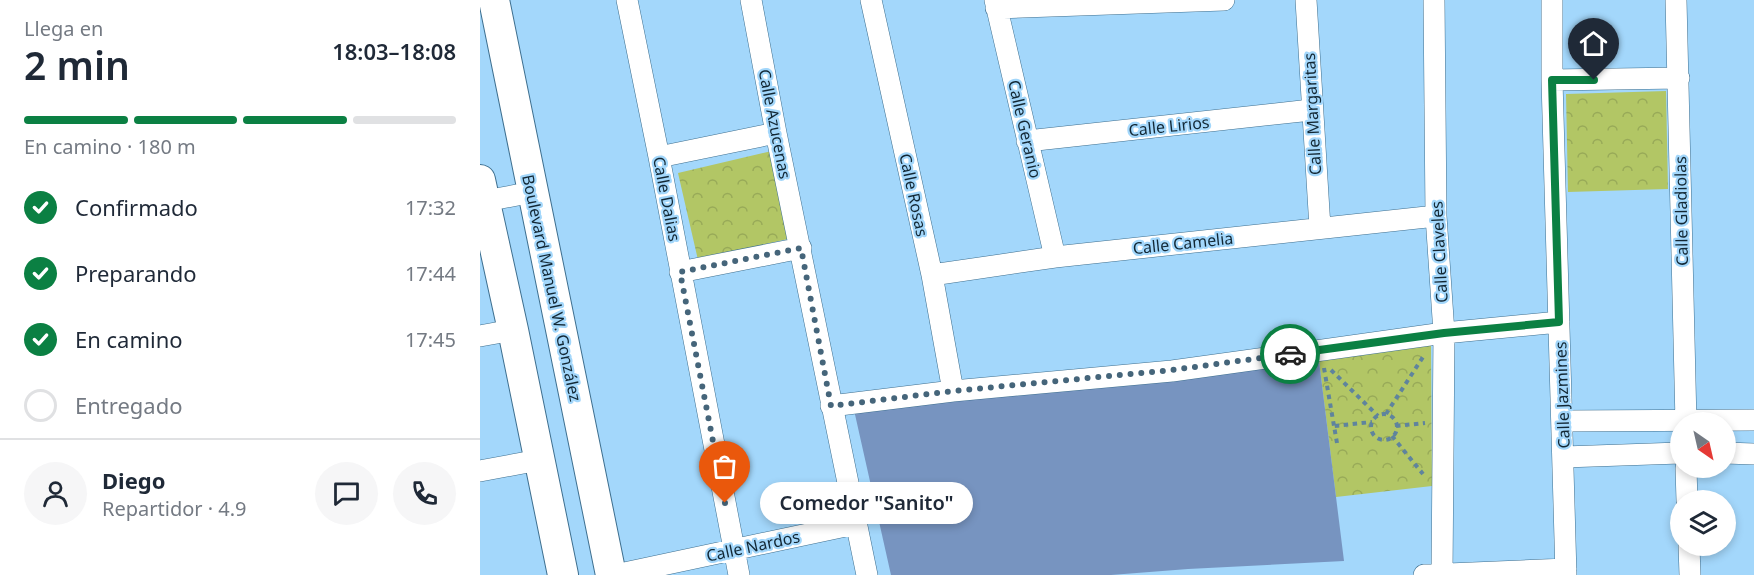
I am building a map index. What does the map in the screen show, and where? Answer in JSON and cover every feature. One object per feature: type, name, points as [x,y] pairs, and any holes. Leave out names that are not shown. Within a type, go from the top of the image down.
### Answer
[{"type":"street","name":"Boulevard Manuel W. González","points":[[494,0],[613,575]]},
{"type":"street","name":"Calle Dalias","points":[[627,0],[739,575]]},
{"type":"street","name":"Calle Azucenas","points":[[751,0],[831,406],[867,575]]},
{"type":"street","name":"Calle Rosas","points":[[871,0],[932,275],[953,391]]},
{"type":"street","points":[[995,4],[1224,0]]},
{"type":"street","name":"Calle Margaritas","points":[[1306,0],[1320,228]]},
{"type":"street","name":"Calle Claveles","points":[[1434,0],[1436,216],[1444,333],[1436,574]]},
{"type":"street","name":"Calle Jazmines","points":[[1552,0],[1552,80],[1566,572]]},
{"type":"street","name":"Calle Gladiolas","points":[[1676,0],[1686,412]]},
{"type":"street","name":"Calle Geranio","points":[[995,4],[1055,257]]},
{"type":"street","points":[[1552,80],[1678,78]]},
{"type":"street","name":"Calle Lirios","points":[[1027,141],[1311,110]]},
{"type":"street","points":[[659,157],[776,133]]},
{"type":"street","points":[[533,192],[482,195],[513,330],[563,575]]},
{"type":"street","name":"Calle Camelia","points":[[932,275],[1055,257],[1436,216]]},
{"type":"street","points":[[680,272],[801,248]]},
{"type":"street","points":[[831,406],[953,391],[1172,370],[1444,333],[1559,322]]},
{"type":"street","points":[[480,336],[513,330]]},
{"type":"street","points":[[1736,421],[1754,420]]},
{"type":"street","points":[[1563,421],[1670,422]]},
{"type":"street","points":[[1564,457],[1670,453]]},
{"type":"street","points":[[1736,453],[1754,454]]},
{"type":"street","points":[[480,471],[539,460]]},
{"type":"street","name":"Calle Nardos","points":[[613,575],[855,524]]},
{"type":"street","points":[[1689,556],[1690,575]]},
{"type":"street","points":[[1436,574],[1566,572]]},
{"type":"path","points":[[1386,414],[1393,418],[1396,426],[1392,436],[1385,440],[1376,437],[1371,430],[1372,422],[1378,416],[1386,414],[1424,355]]},
{"type":"path","points":[[1337,444],[1322,360],[1378,416]]},
{"type":"path","points":[[1334,426],[1372,422]]},
{"type":"path","points":[[1396,426],[1432,423]]},
{"type":"path","points":[[1392,436],[1426,477]]},
{"type":"green space","points":[[1666,91],[1668,189],[1568,192],[1566,94]]},
{"type":"green space","points":[[772,151],[792,238],[698,260],[678,173]]},
{"type":"green space","points":[[1431,345],[1432,486],[1336,497],[1319,361]]},
{"type":"building","points":[[1319,361],[1344,561],[1111,575],[891,575],[854,410]]},
{"type":"way so far","points":[[725,503],[680,272],[801,248],[831,406],[953,391],[1172,370],[1290,354]]},
{"type":"place","name":"Comedor \"Sanito\"","points":[[725,503]]},
{"type":"route","points":[[1290,354],[1444,333],[1559,322],[1552,80],[1594,80]]}]
